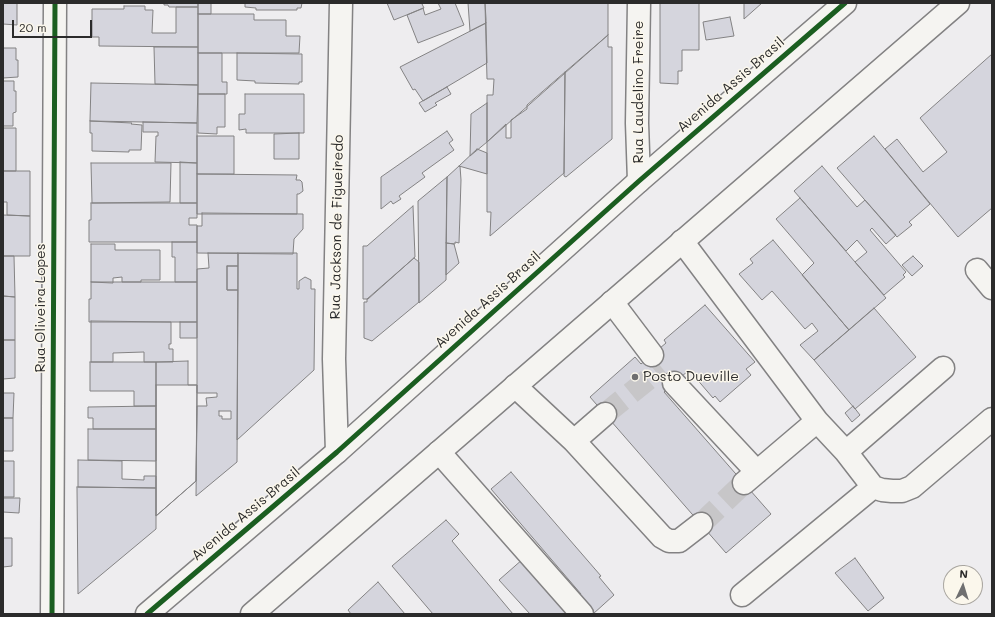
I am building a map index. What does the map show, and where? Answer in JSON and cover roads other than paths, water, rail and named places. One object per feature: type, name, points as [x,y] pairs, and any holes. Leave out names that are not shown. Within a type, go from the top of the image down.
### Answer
[{"type":"main road","name":"Rua Oliveira Lopes","points":[[52,614],[55,3]]},
{"type":"main road","name":"Rua Jackson de Figueiredo","points":[[337,452],[334,359],[341,3]]},
{"type":"main road","name":"Rua Laudelino Freire","points":[[639,3],[637,124],[639,181]]},
{"type":"main road","name":"Avenida Assis Brasil","points":[[147,614],[337,452],[639,181],[845,3]]},
{"type":"main road","points":[[252,614],[958,3]]},
{"type":"main road","points":[[682,241],[817,421],[846,452],[873,487],[892,491],[912,487],[992,419]]},
{"type":"main road","points":[[977,270],[992,288]]},
{"type":"main road","points":[[612,302],[652,355]]},
{"type":"main road","points":[[846,452],[943,368]]},
{"type":"main road","points":[[674,382],[751,478],[817,421]]},
{"type":"main road","points":[[515,386],[574,441],[662,537],[670,541],[679,541],[702,524]]},
{"type":"main road","points":[[574,441],[606,414]]},
{"type":"main road","points":[[439,452],[582,614]]},
{"type":"main road","points":[[742,594],[873,487]]},
{"type":"tunnel","points":[[605,414],[662,368]]},
{"type":"tunnel","points":[[701,524],[744,483]]},
{"type":"place","name":"Posto Dueville","points":[[635,377]]}]
